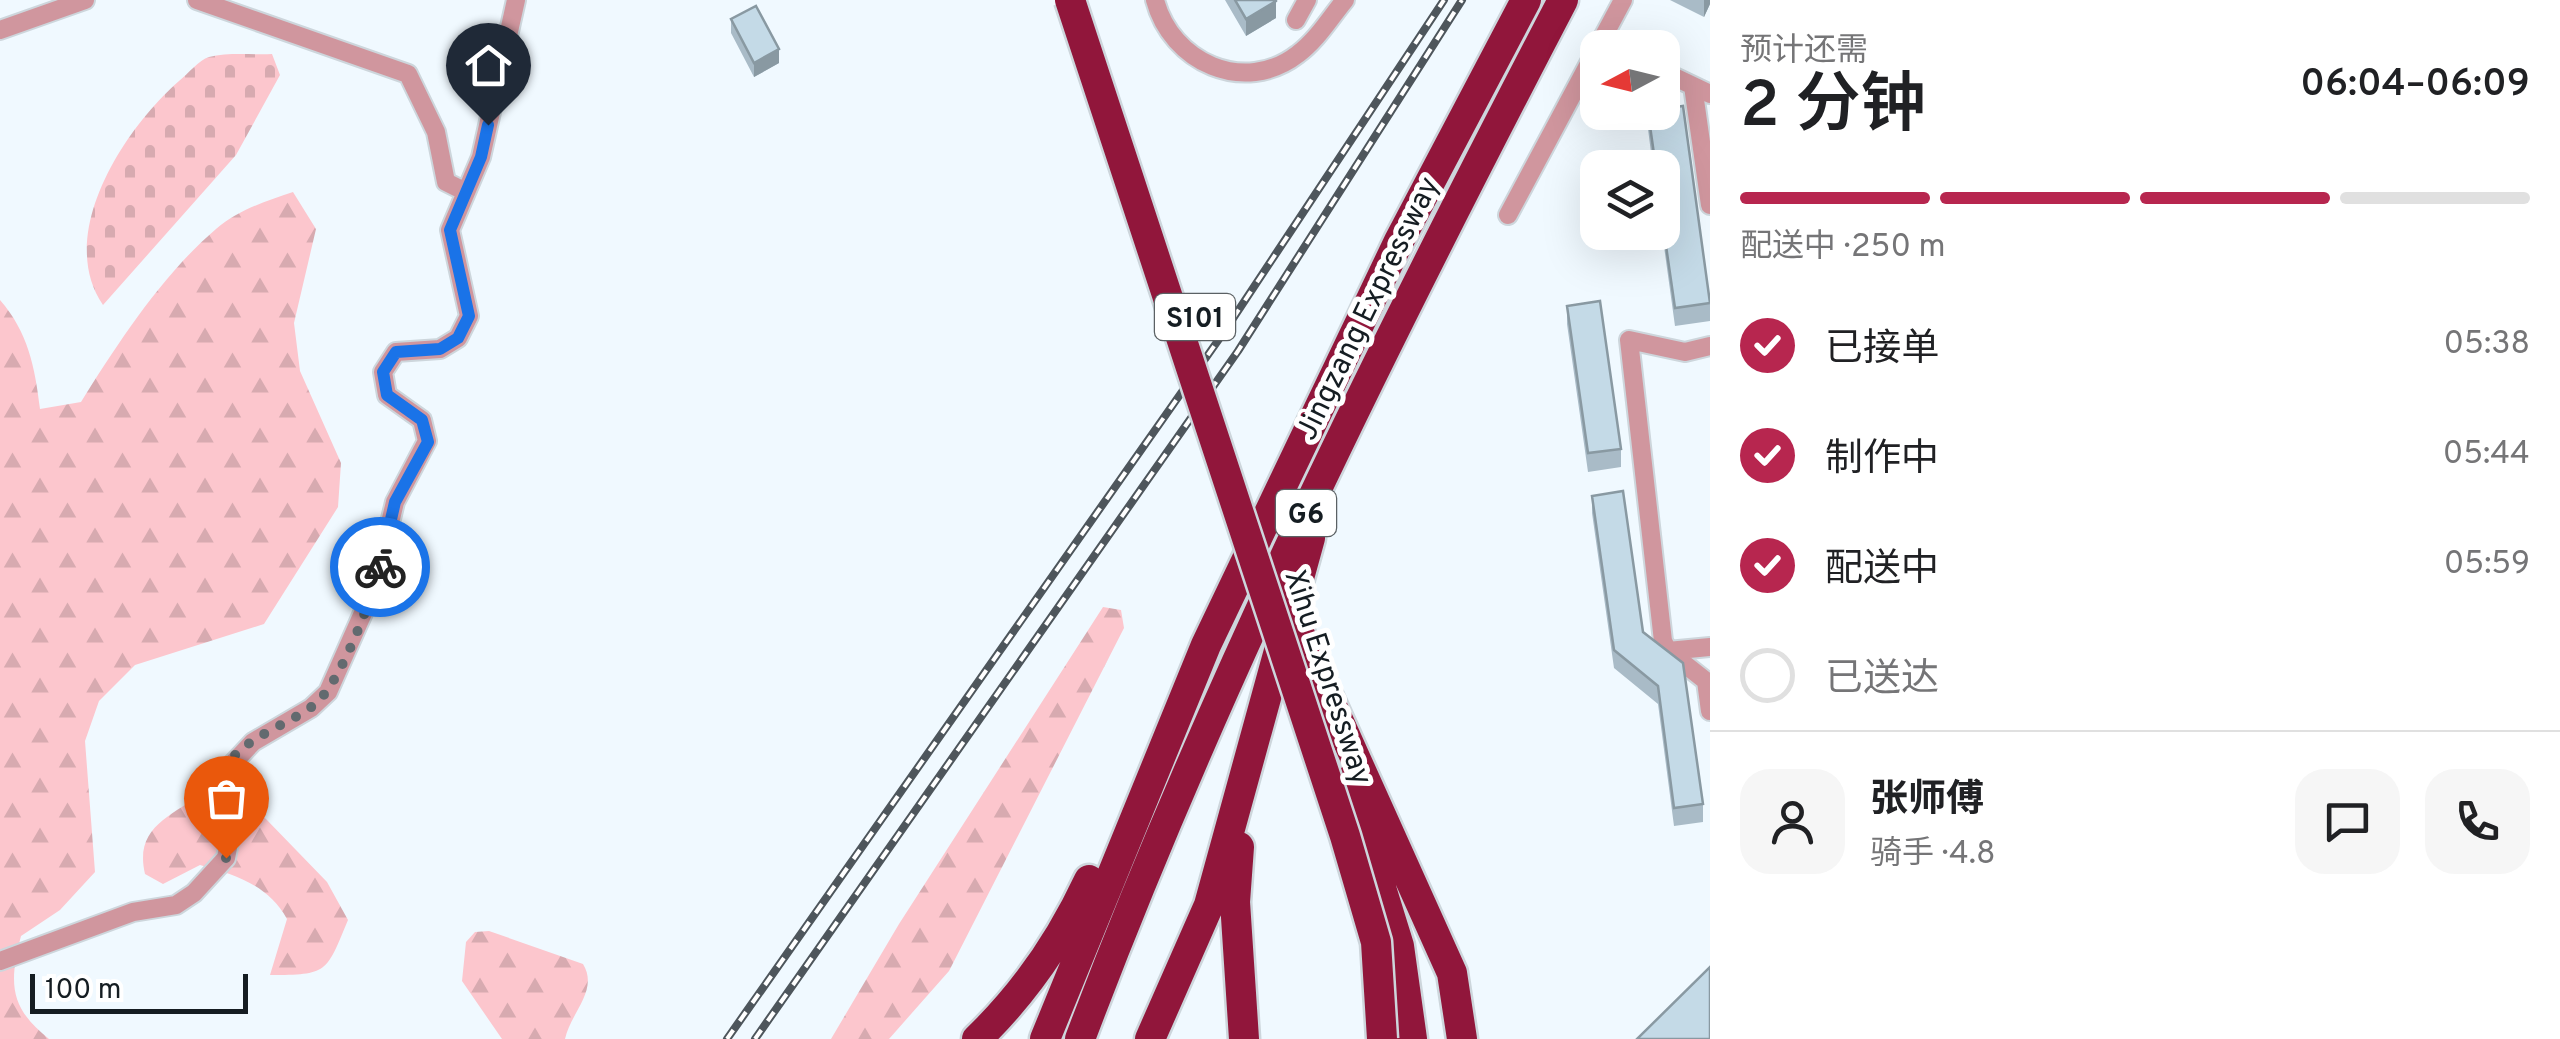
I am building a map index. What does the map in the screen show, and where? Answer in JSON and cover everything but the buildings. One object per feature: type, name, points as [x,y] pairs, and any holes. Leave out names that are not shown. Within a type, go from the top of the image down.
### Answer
[{"type":"highway","name":"Xihu Expressway","points":[[1070,0],[1355,872],[1376,942],[1382,1039]]},
{"type":"highway","name":"Xihu Expressway","points":[[1090,0],[1300,635]]},
{"type":"highway","name":"Jingzang Expressway","points":[[1045,1039],[1206,645],[1399,241],[1526,0]]},
{"type":"highway","name":"Jingzang Expressway","points":[[1080,1039],[1128,911],[1236,659],[1429,256],[1564,0]]},
{"type":"highway","points":[[1150,1039],[1210,905],[1329,465]]},
{"type":"highway","points":[[1300,635],[1456,987],[1462,1039]]},
{"type":"highway","name":"S101","points":[[1300,635],[1400,946],[1412,1039]]},
{"type":"highway","points":[[977,1039],[1006,1012],[1048,957],[1206,645]]},
{"type":"highway","points":[[1238,807],[1236,902],[1244,1039]]},
{"type":"street","points":[[0,30],[85,0]]},
{"type":"street","points":[[197,0],[408,74],[436,132],[446,182],[466,192]]},
{"type":"street","points":[[0,961],[117,917],[176,905],[194,893],[226,858],[230,837],[219,796],[222,775],[253,742],[311,708],[328,692],[375,586],[395,502],[428,442],[422,420],[387,395],[383,372],[396,352],[440,349],[458,338],[469,316],[450,230],[481,157],[516,0]]},
{"type":"street","points":[[1155,0],[1170,34],[1187,53],[1221,70],[1248,73],[1275,67],[1299,54],[1345,0]]},
{"type":"street","points":[[1296,20],[1307,0]]},
{"type":"street","points":[[1613,30],[1623,0]]},
{"type":"street","points":[[1701,90],[1710,205]]},
{"type":"street","points":[[1508,215],[1580,92]]},
{"type":"street","points":[[1710,346],[1685,352],[1629,340],[1663,641],[1668,651],[1706,681],[1710,711]]},
{"type":"street","points":[[1668,651],[1710,648]]},
{"type":"green space","points":[[272,54],[280,75],[236,155],[103,305],[90,277],[87,247],[91,216],[102,185],[137,126],[201,61],[224,55]]},
{"type":"green space","points":[[293,192],[316,229],[294,323],[300,371],[341,463],[338,507],[264,624],[135,665],[99,701],[85,741],[95,872],[60,910],[21,936],[15,967],[19,1005],[49,1039],[0,1039],[0,300],[29,351],[40,409],[81,402],[142,311],[196,247],[234,216]]},
{"type":"green space","points":[[1103,607],[1121,610],[1124,628],[949,971],[889,1039],[831,1039],[899,924]]},
{"type":"green space","points":[[205,792],[249,805],[327,882],[348,920],[335,951],[322,967],[304,974],[270,975],[287,919],[270,898],[250,883],[200,865],[163,884],[145,874],[143,858],[150,834],[168,816]]},
{"type":"green space","points":[[489,931],[583,964],[586,992],[565,1039],[502,1039],[462,981],[466,942],[475,932]]},
{"type":"railway","points":[[727,1039],[1224,332],[1444,0]]},
{"type":"railway","points":[[755,1039],[1238,351],[1462,0]]},
{"type":"way so far","points":[[226,858],[230,837],[219,796],[222,775],[253,742],[311,708],[328,692],[348,652],[380,567]]},
{"type":"route","points":[[380,567],[395,502],[428,442],[422,420],[387,395],[383,372],[396,352],[440,349],[458,338],[469,316],[450,230],[481,157],[488,125]]}]
